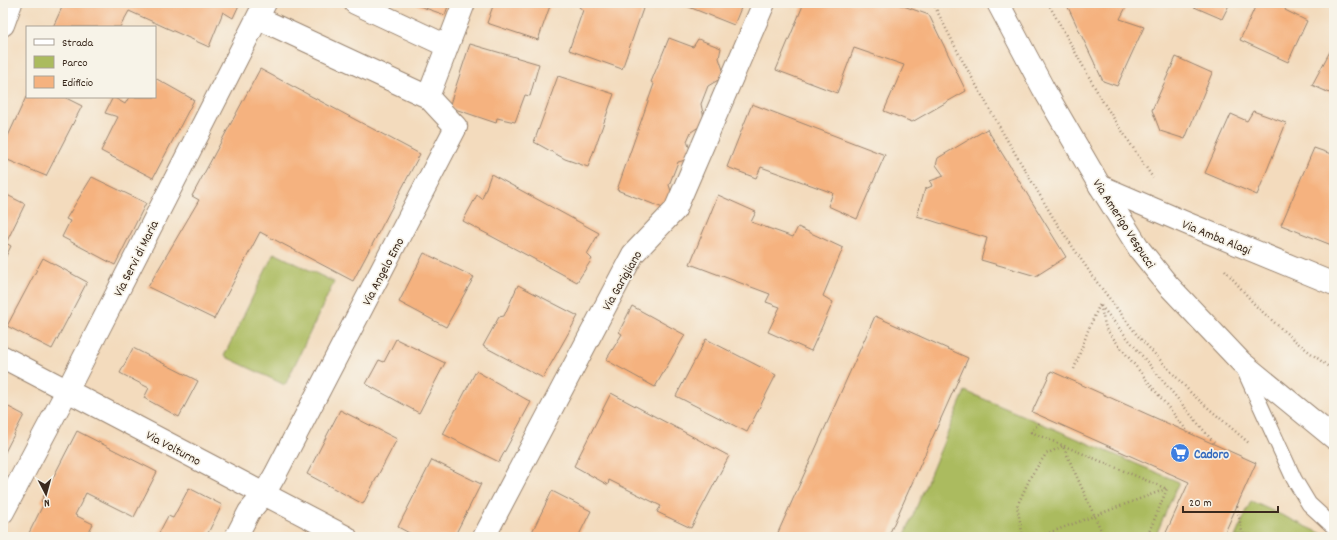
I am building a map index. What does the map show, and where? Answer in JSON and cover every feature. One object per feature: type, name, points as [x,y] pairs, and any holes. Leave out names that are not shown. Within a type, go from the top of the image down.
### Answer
[{"type":"street","points":[[3,25],[11,3]]},
{"type":"street","points":[[355,3],[447,46]]},
{"type":"street","points":[[261,11],[428,97],[464,3]]},
{"type":"street","name":"Via Garigliano","points":[[484,537],[633,254],[675,210],[764,3]]},
{"type":"street","name":"Via Amerigo Vespucci","points":[[998,3],[1043,88],[1100,186],[1140,250],[1168,285],[1241,362],[1334,438]]},
{"type":"street","name":"Via Servi di Maria","points":[[3,512],[261,11]]},
{"type":"street","name":"Via Angelo Emo","points":[[236,537],[249,512],[264,494],[275,475],[456,127],[428,97]]},
{"type":"street","name":"Via Amba Alagi","points":[[1100,186],[1334,284]]},
{"type":"street","name":"Via Volturno","points":[[3,357],[346,537]]},
{"type":"lane","points":[[1241,362],[1294,479],[1309,504],[1334,526]]},
{"type":"path","points":[[933,3],[960,58],[1002,133],[1054,219],[1093,277],[1138,336],[1192,394],[1251,444]]},
{"type":"path","points":[[1048,3],[1103,102],[1155,181]]},
{"type":"path","points":[[1222,267],[1256,306],[1294,340],[1334,371]]},
{"type":"path","points":[[1074,369],[1089,328],[1100,304]]},
{"type":"path","points":[[1100,304],[1106,329],[1188,432]]},
{"type":"path","points":[[1100,304],[1215,444]]},
{"type":"path","points":[[1039,423],[1031,432],[1167,489]]},
{"type":"path","points":[[1064,446],[1104,537]]},
{"type":"path","points":[[1023,537],[1017,506],[1031,476],[1046,454],[1064,446]]},
{"type":"path","points":[[1038,537],[1167,489]]},
{"type":"path","points":[[1147,537],[1167,489]]},
{"type":"path","points":[[1237,506],[1243,537]]},
{"type":"green space","points":[[274,253],[334,282],[285,385],[224,356]]},
{"type":"green space","points":[[965,391],[1179,482],[1155,537],[904,537]]},
{"type":"green space","points":[[1251,501],[1329,537],[1235,537]]},
{"type":"building","points":[[64,3],[240,3],[233,18],[223,12],[209,47],[129,11],[121,26],[53,26]]},
{"type":"building","points":[[411,3],[449,3],[445,15]]},
{"type":"building","points":[[494,3],[551,3],[538,40],[487,23]]},
{"type":"building","points":[[581,3],[645,3],[622,69],[569,50],[583,10],[579,7]]},
{"type":"building","points":[[679,3],[743,3],[734,25]]},
{"type":"building","points":[[804,3],[895,3],[929,15],[966,91],[912,122],[884,111],[904,65],[854,48],[837,93],[776,70]]},
{"type":"building","points":[[1066,3],[1128,3],[1120,19],[1144,27],[1117,86],[1103,81]]},
{"type":"building","points":[[1193,3],[1230,3],[1222,19],[1192,6]]},
{"type":"building","points":[[1257,3],[1287,3],[1285,10],[1307,21],[1288,62],[1240,40]]},
{"type":"building","points":[[669,38],[693,47],[698,39],[721,48],[719,58],[725,76],[708,86],[701,104],[705,123],[691,132],[687,141],[693,158],[678,162],[669,185],[674,201],[663,208],[617,190],[654,84],[651,82]]},
{"type":"building","points":[[470,44],[539,64],[530,96],[525,95],[515,122],[497,118],[496,123],[449,107]]},
{"type":"building","points":[[1334,44],[1334,95],[1312,85]]},
{"type":"building","points":[[1176,57],[1212,73],[1185,139],[1160,131],[1152,110]]},
{"type":"building","points":[[260,69],[420,154],[353,281],[260,232],[214,319],[148,287],[199,200],[192,196]]},
{"type":"building","points":[[558,76],[614,94],[588,167],[565,159],[534,142]]},
{"type":"building","points":[[156,79],[194,100],[153,178],[101,151],[118,117],[105,113],[112,98],[125,104],[128,98],[156,98]]},
{"type":"building","points":[[26,97],[66,98],[82,106],[46,176],[3,158],[3,147]]},
{"type":"building","points":[[752,104],[885,155],[857,219],[828,206],[833,193],[761,167],[756,178],[727,167]]},
{"type":"building","points":[[1253,111],[1286,123],[1257,195],[1205,173],[1231,114],[1247,121]]},
{"type":"building","points":[[987,129],[1066,257],[1036,276],[981,260],[987,238],[917,216],[925,189],[932,186],[930,181],[944,176],[936,165],[938,158]]},
{"type":"building","points":[[1314,148],[1334,155],[1334,246],[1281,225]]},
{"type":"building","points":[[491,174],[599,233],[587,254],[592,259],[577,282],[463,221],[477,195],[482,199]]},
{"type":"building","points":[[92,177],[146,203],[115,265],[62,237],[70,221],[66,219]]},
{"type":"building","points":[[3,193],[25,204],[6,243],[11,246],[3,262]]},
{"type":"building","points":[[718,195],[756,212],[751,222],[793,237],[798,227],[843,248],[823,296],[833,302],[811,351],[768,332],[780,307],[766,302],[770,294],[690,264]]},
{"type":"building","points":[[424,253],[474,277],[446,327],[399,302]]},
{"type":"building","points":[[43,258],[87,282],[52,349],[7,326]]},
{"type":"building","points":[[518,285],[578,316],[543,378],[483,346],[499,317],[504,316]]},
{"type":"building","points":[[632,306],[685,335],[655,387],[606,360],[622,334],[619,332]]},
{"type":"building","points":[[875,316],[968,358],[888,537],[776,537]]},
{"type":"building","points":[[396,339],[445,363],[419,413],[366,384],[379,360],[384,362]]},
{"type":"building","points":[[706,339],[776,375],[747,432],[676,396]]},
{"type":"building","points":[[133,348],[198,381],[179,417],[144,398],[149,388],[120,373]]},
{"type":"building","points":[[476,371],[531,402],[499,462],[443,434]]},
{"type":"building","name":"Cadoro","points":[[1051,371],[1256,463],[1223,537],[1164,537],[1189,482],[1032,412]]},
{"type":"building","points":[[611,393],[729,456],[691,528],[657,512],[661,506],[609,480],[608,485],[574,466]]},
{"type":"building","points":[[3,404],[24,415],[3,456]]},
{"type":"building","points":[[340,410],[397,439],[363,504],[307,474]]},
{"type":"building","points":[[77,431],[157,472],[134,517],[86,493],[75,515],[93,524],[86,537],[27,537],[44,503],[41,501]]},
{"type":"building","points":[[432,460],[481,484],[454,537],[417,537],[398,527]]},
{"type":"building","points":[[189,488],[222,505],[206,537],[165,537],[159,533],[168,516],[173,518]]},
{"type":"building","points":[[552,491],[591,511],[578,537],[535,537],[536,535],[532,532]]},
{"type":"place","name":"Cadoro","points":[[1180,453]]}]
